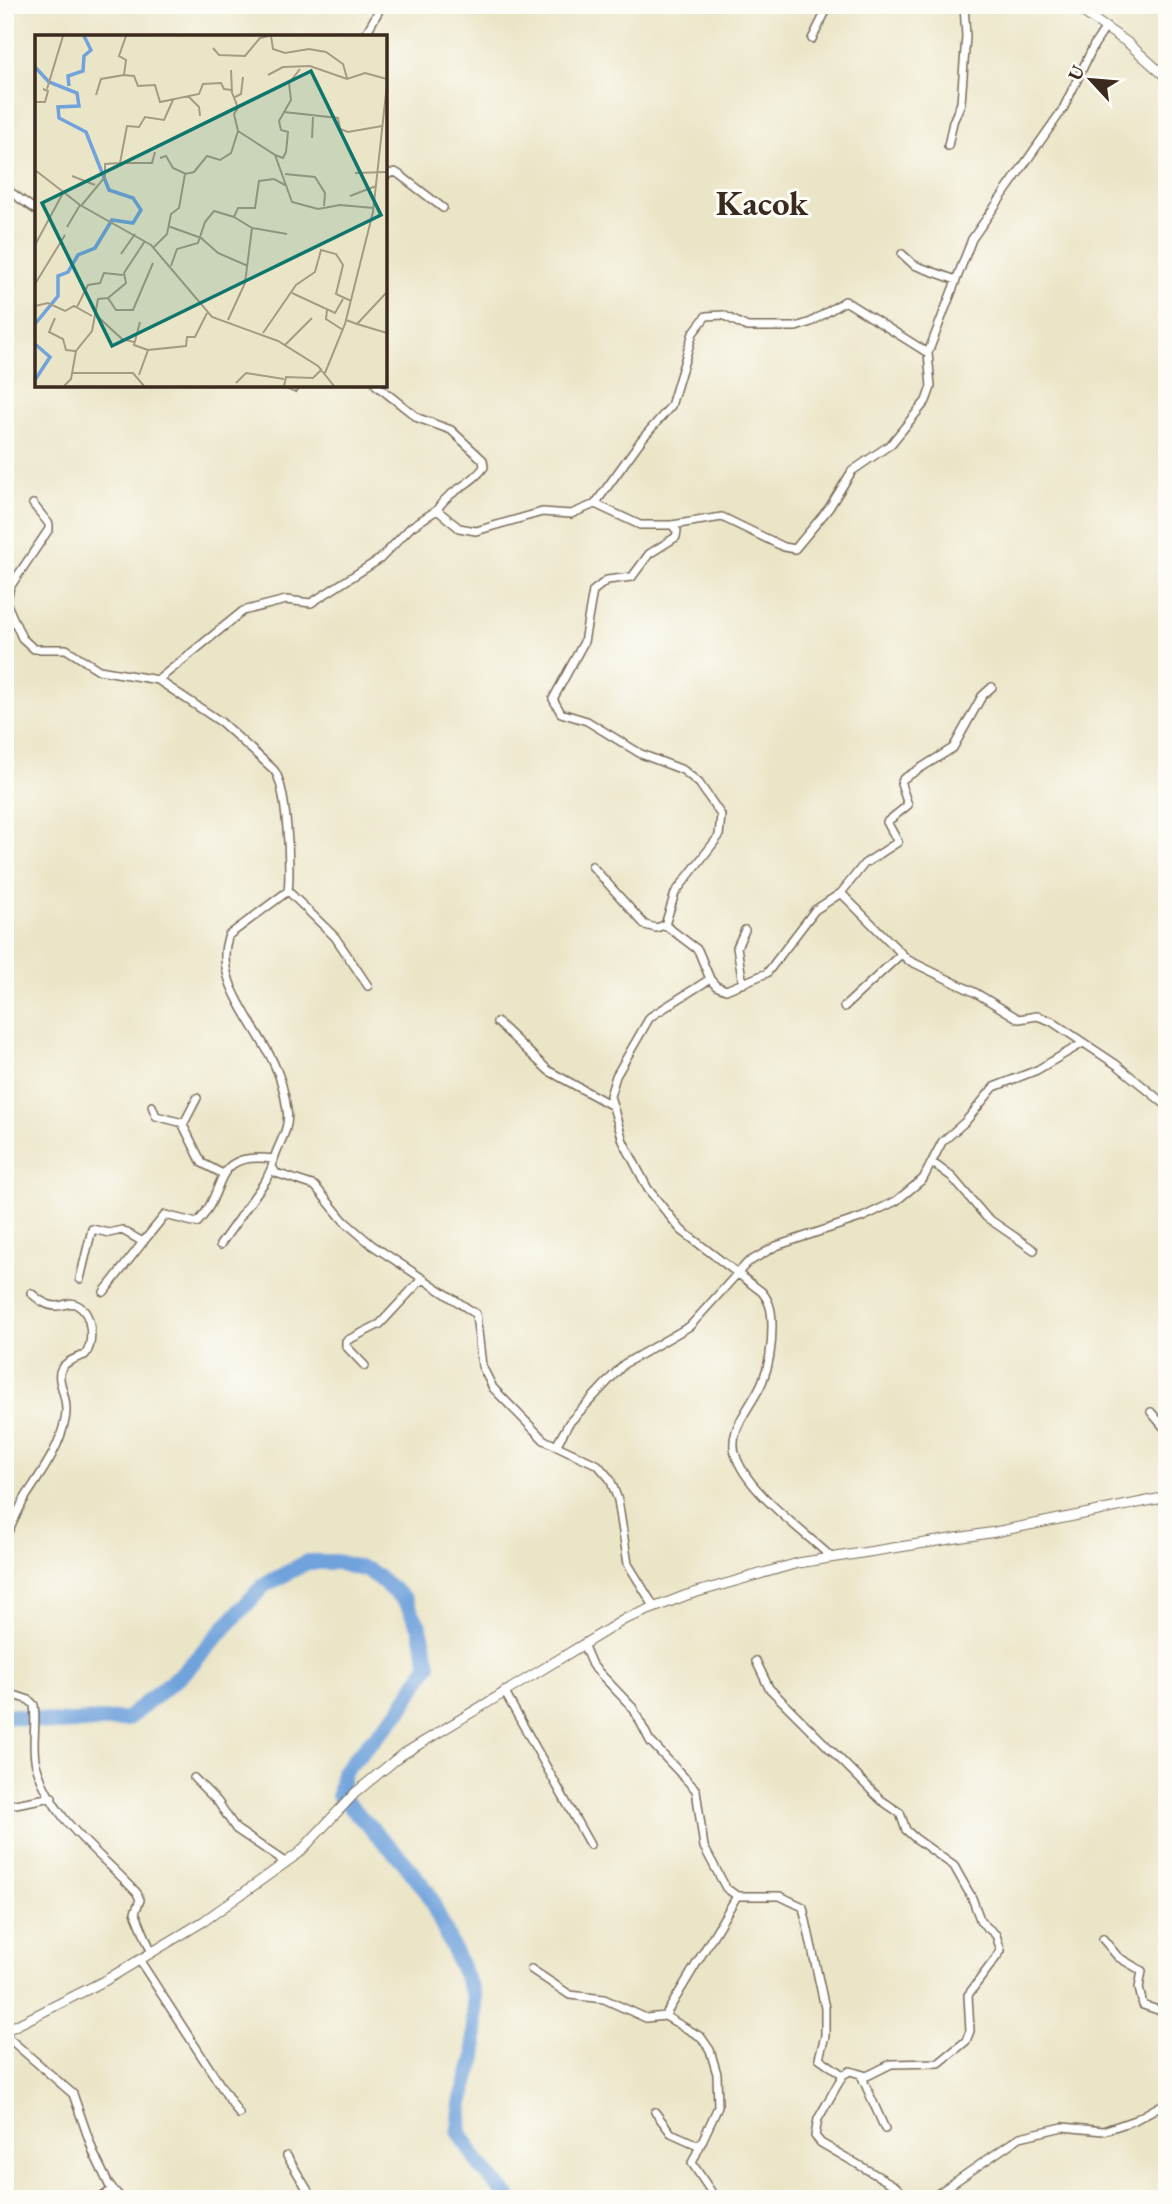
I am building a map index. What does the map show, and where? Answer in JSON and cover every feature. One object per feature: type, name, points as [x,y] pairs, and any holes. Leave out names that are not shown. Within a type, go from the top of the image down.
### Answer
[{"type":"street","points":[[365,35],[382,5]]},
{"type":"street","points":[[813,39],[829,5]]},
{"type":"street","points":[[948,146],[953,122],[961,103],[966,36],[964,5]]},
{"type":"street","points":[[1073,5],[1106,27],[1167,78]]},
{"type":"street","points":[[595,504],[634,523],[672,525],[722,517],[784,547],[799,547],[852,471],[899,436],[926,401],[931,387],[928,353],[977,230],[1063,108],[1094,45],[1106,27]]},
{"type":"street","points":[[387,175],[400,175],[443,208]]},
{"type":"street","points":[[5,188],[35,210]]},
{"type":"street","points":[[901,254],[914,265],[956,280]]},
{"type":"street","points":[[437,510],[458,528],[476,531],[542,512],[570,514],[595,504],[642,439],[671,406],[693,333],[706,316],[723,315],[747,327],[796,327],[811,322],[845,300],[928,353]]},
{"type":"street","points":[[158,680],[243,611],[286,600],[311,603],[380,559],[411,527],[437,510],[446,497],[476,477],[484,467],[483,460],[451,430],[418,418],[379,387]]},
{"type":"street","points":[[33,504],[50,524],[49,529],[10,587],[6,600],[22,638],[34,649],[66,649],[99,670],[158,680],[221,722],[279,774],[284,793],[288,891],[335,937],[368,986]]},
{"type":"street","points":[[665,925],[676,892],[719,836],[721,815],[699,783],[683,770],[641,754],[587,721],[561,713],[553,699],[584,642],[593,591],[607,580],[632,577],[649,554],[676,537],[677,531],[672,525]]},
{"type":"street","points":[[665,925],[698,950],[710,979],[723,990],[743,984],[774,967],[807,919],[828,899],[841,893],[864,864],[898,842],[887,822],[908,805],[901,784],[903,779],[953,748],[982,696],[992,687]]},
{"type":"street","points":[[592,866],[645,925],[656,928],[665,925]]},
{"type":"street","points":[[220,1245],[266,1180],[288,1123],[285,1099],[275,1065],[229,980],[224,962],[229,936],[288,891]]},
{"type":"street","points":[[841,893],[853,902],[900,955],[1019,1019],[1037,1016],[1046,1019],[1128,1073],[1167,1106]]},
{"type":"street","points":[[743,984],[737,947],[745,930]]},
{"type":"street","points":[[844,1007],[900,955]]},
{"type":"street","points":[[710,979],[650,1017],[612,1084],[611,1105],[629,1153],[648,1189],[681,1230],[766,1297],[772,1317],[772,1346],[763,1381],[735,1431],[736,1459],[768,1499],[830,1556]]},
{"type":"street","points":[[497,1022],[549,1071],[611,1105]]},
{"type":"street","points":[[556,1446],[569,1423],[624,1364],[691,1326],[736,1272],[776,1246],[882,1209],[911,1191],[933,1163],[942,1142],[966,1121],[994,1087],[1037,1070],[1083,1043]]},
{"type":"street","points":[[183,1123],[197,1098]]},
{"type":"street","points":[[152,1106],[156,1116],[183,1123]]},
{"type":"street","points":[[183,1123],[202,1163],[223,1174]]},
{"type":"street","points":[[104,1292],[164,1215],[198,1222],[223,1174],[241,1158],[272,1163]]},
{"type":"street","points":[[272,1163],[276,1172],[315,1186],[351,1229],[421,1280],[476,1314],[486,1378],[536,1434],[598,1465],[610,1479],[618,1500],[628,1564],[655,1608]]},
{"type":"street","points":[[933,1163],[952,1177],[986,1217],[1034,1250]]},
{"type":"street","points":[[80,1279],[92,1229],[109,1233],[122,1230],[144,1242]]},
{"type":"street","points":[[365,1366],[346,1346],[346,1341],[380,1324],[421,1280]]},
{"type":"street","points":[[5,1536],[45,1469],[64,1425],[67,1404],[60,1375],[61,1366],[66,1361],[85,1355],[90,1344],[88,1320],[81,1307],[69,1303],[54,1306],[31,1293]]},
{"type":"street","points":[[1151,1412],[1167,1431]]},
{"type":"street","points":[[122,2199],[113,2189],[94,2154],[73,2094],[5,2033],[140,1961],[221,1910],[286,1863],[355,1793],[400,1756],[504,1690],[625,1619],[728,1582],[830,1556],[995,1532],[1167,1497]]},
{"type":"street","points":[[583,1644],[592,1665],[634,1708],[650,1741],[695,1788],[707,1858],[726,1888],[737,1896],[780,1896],[803,1907],[825,2008],[825,2036],[819,2058],[843,2075]]},
{"type":"street","points":[[756,1661],[769,1688],[881,1800],[900,1814],[906,1830],[954,1866],[972,1898],[981,1922],[996,1935],[1001,1944],[997,1957],[980,1975],[968,1995],[970,2031],[966,2041],[935,2064],[891,2064],[867,2076],[850,2071],[843,2075],[818,2119],[815,2136],[821,2143],[902,2190],[909,2199]]},
{"type":"street","points":[[504,1690],[590,1845]]},
{"type":"street","points":[[5,1692],[29,1700],[35,1711],[34,1751],[40,1774],[52,1797],[85,1844],[137,1893],[140,1900],[135,1912],[152,1953]]},
{"type":"street","points":[[194,1778],[218,1802],[236,1829],[286,1863]]},
{"type":"street","points":[[5,1806],[52,1797]]},
{"type":"street","points":[[665,2016],[737,1896]]},
{"type":"street","points":[[1103,1939],[1118,1957],[1142,1971],[1139,1989],[1143,2005],[1167,2012]]},
{"type":"street","points":[[140,1961],[239,2114]]},
{"type":"street","points":[[531,1969],[570,1995],[604,1999],[646,2018],[665,2016],[701,2037],[710,2050],[717,2074],[718,2107],[692,2165],[708,2183],[716,2199]]},
{"type":"street","points":[[861,2074],[885,2129]]},
{"type":"street","points":[[930,2199],[1020,2137],[1060,2127],[1103,2132],[1135,2120],[1167,2102]]},
{"type":"street","points":[[655,2112],[671,2133],[700,2146]]},
{"type":"street","points":[[287,2156],[313,2199]]},
{"type":"street","points":[[99,2199],[113,2189]]},
{"type":"waterway","points":[[5,1715],[58,1723],[127,1719],[186,1670],[263,1586],[307,1562],[336,1562],[370,1571],[405,1600],[420,1628],[429,1664],[399,1712],[343,1772],[339,1795],[404,1862],[428,1893],[474,1996],[475,2057],[462,2099],[459,2131],[480,2166],[510,2199]]},
{"type":"district","name":"Kacok","points":[[762,202]]}]
